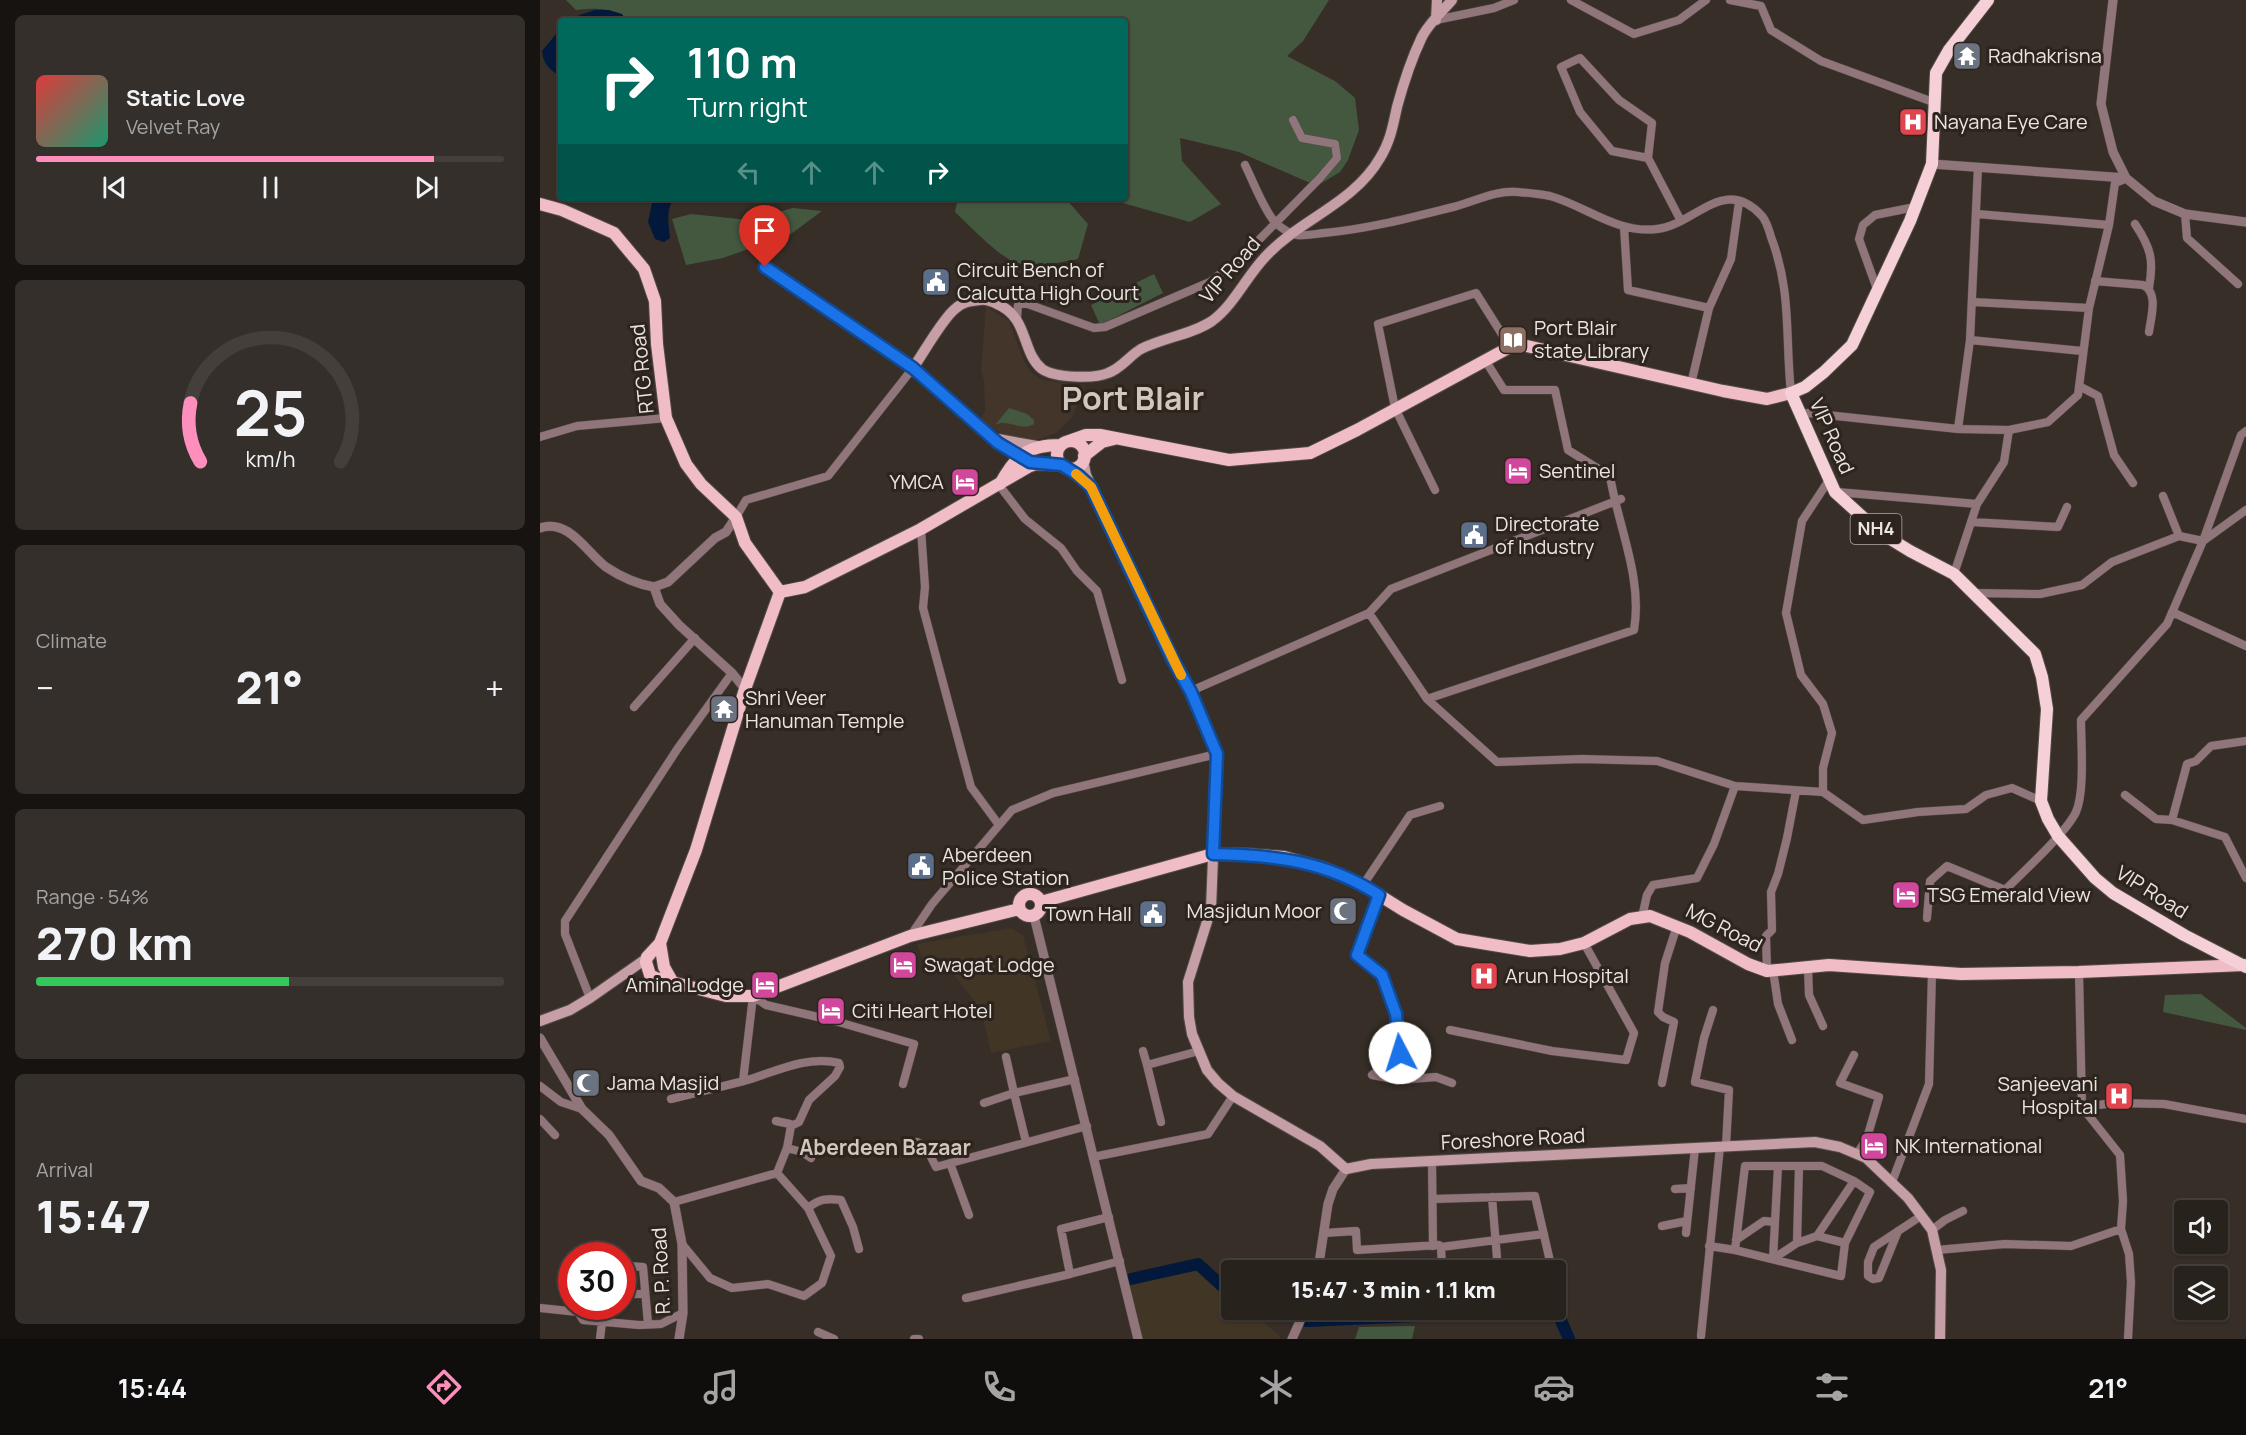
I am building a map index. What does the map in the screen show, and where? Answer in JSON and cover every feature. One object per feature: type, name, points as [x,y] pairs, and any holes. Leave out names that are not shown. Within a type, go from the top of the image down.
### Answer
[{"type":"highway","name":"VIP Road","points":[[1988,0],[1950,50],[1936,73],[1932,164],[1878,291],[1852,345],[1805,387],[1791,393],[1832,486],[1879,532],[1954,574],[2035,654],[2042,677],[2047,709],[2041,801],[2058,836],[2095,878],[2113,893],[2184,935],[2245,966]]},
{"type":"main road","points":[[1436,20],[1437,0]]},
{"type":"main road","name":"VIP Road","points":[[1017,318],[1032,356],[1042,369],[1068,376],[1091,377],[1107,374],[1119,368],[1138,351],[1168,337],[1199,328],[1210,322],[1221,313],[1266,255],[1291,233],[1334,205],[1366,177],[1379,160],[1391,137],[1398,105],[1422,36],[1452,0]]},
{"type":"main road","name":"RTG Road","points":[[540,204],[562,210],[614,233],[644,269],[655,301],[657,344],[666,418],[686,464],[701,484],[736,517],[745,543],[780,592]]},
{"type":"main road","points":[[1017,318],[1002,306],[985,299],[967,301],[953,309],[913,368],[992,438],[1019,457],[1036,464],[1074,468],[1102,442],[1116,439]]},
{"type":"main road","points":[[1091,487],[1078,475],[1064,467],[1057,453],[1065,443],[1086,435],[1228,460],[1310,453],[1510,347],[1522,345],[1767,399],[1791,393]]},
{"type":"main road","points":[[540,1021],[570,1010],[621,978],[648,957],[660,943],[696,850],[745,688],[780,592],[805,586],[921,529],[1036,464],[1044,455],[1037,446],[992,438]]},
{"type":"main road","points":[[999,485],[1008,470],[1026,450],[1037,446],[1065,443],[1080,445],[1091,487],[1173,660],[1191,692],[1217,754],[1211,909],[1188,982],[1192,1034],[1208,1070],[1218,1083],[1233,1096],[1320,1146],[1346,1168]]},
{"type":"main road","points":[[1041,902],[1213,854],[1284,858],[1324,868],[1364,885],[1457,939],[1530,951],[1560,949],[1584,944],[1630,919],[1642,917]]},
{"type":"main road","points":[[1027,894],[1036,895],[1041,902],[1041,911],[1034,916],[1025,916],[1019,909],[1020,900],[1027,894]]},
{"type":"main road","points":[[650,975],[726,996],[753,996],[910,936],[1019,909]]},
{"type":"main road","name":"MG Road","points":[[1642,917],[1650,916],[1677,926],[1748,964],[1770,970],[1829,965],[1932,973],[2079,972],[2245,966]]},
{"type":"main road","points":[[621,978],[662,972],[660,943]]},
{"type":"main road","points":[[648,957],[653,955],[662,962],[673,983]]},
{"type":"main road","points":[[648,957],[646,962],[650,975]]},
{"type":"main road","name":"Foreshore Road","points":[[1346,1168],[1371,1164],[1815,1142],[1840,1147],[1866,1158],[1908,1198],[1932,1230],[1941,1270],[1940,1339]]},
{"type":"street","points":[[1436,20],[1494,8],[1514,0]]},
{"type":"street","points":[[1571,0],[1634,34],[1679,20],[1706,0]]},
{"type":"street","points":[[1730,0],[1761,6],[1771,30],[1821,62],[1933,102]]},
{"type":"street","points":[[2113,0],[2102,105],[2113,152],[2127,178],[2154,201],[2185,214],[2246,222]]},
{"type":"street","points":[[1648,158],[1612,151],[1580,111],[1561,67],[1581,58],[1619,100],[1652,123],[1648,158],[1681,221]]},
{"type":"street","points":[[1017,318],[1018,305],[1025,303],[1094,328],[1106,327],[1210,282],[1244,255],[1320,178],[1336,158],[1335,144],[1302,138],[1293,120]]},
{"type":"street","points":[[1932,164],[2127,178]]},
{"type":"street","points":[[1245,165],[1275,222],[1291,233],[1299,235],[1346,231],[1458,205],[1498,193],[1518,192],[1550,196],[1624,227],[1640,230],[1658,229],[1681,221],[1715,201],[1739,202],[1754,209],[1765,219],[1784,276],[1789,322],[1791,393]]},
{"type":"street","points":[[1958,429],[1973,302],[1978,167]]},
{"type":"street","points":[[1800,414],[1808,412],[1958,429],[2009,430],[2048,422],[2078,395],[2089,308],[2109,225],[2115,183],[2127,178]]},
{"type":"street","points":[[1691,384],[1709,308],[1731,260],[1739,202]]},
{"type":"street","points":[[1878,291],[1859,239],[1863,225],[1875,216],[1915,207]]},
{"type":"street","points":[[1977,214],[2109,225]]},
{"type":"street","points":[[2185,214],[2187,238],[2238,284]]},
{"type":"street","points":[[2135,224],[2146,240],[2151,255],[2152,272],[2149,288]]},
{"type":"street","points":[[1624,227],[1628,290],[1709,308]]},
{"type":"street","points":[[540,528],[545,526],[560,528],[575,536],[604,566],[623,578],[654,587],[668,582],[715,538],[726,532],[746,501],[828,476],[913,368],[765,267]]},
{"type":"street","points":[[2096,281],[2143,285],[2149,288],[2152,294],[2148,332]]},
{"type":"street","points":[[1435,490],[1395,408],[1378,324],[1476,293],[1510,347]]},
{"type":"street","points":[[1973,302],[2089,308]]},
{"type":"street","points":[[1970,340],[2082,351]]},
{"type":"street","points":[[1427,699],[1634,630],[1635,586],[1610,476],[1568,450],[1555,390],[1504,390],[1485,360]]},
{"type":"street","points":[[2079,386],[2098,396],[2115,455],[2133,483]]},
{"type":"street","points":[[540,437],[577,426],[666,418]]},
{"type":"street","points":[[1954,574],[1977,504],[2004,462],[2009,430]]},
{"type":"street","points":[[1928,918],[1930,881],[1947,866],[2005,890],[2058,836],[2076,812],[2080,786],[2081,720],[2167,624],[2203,541],[2241,435],[2246,431]]},
{"type":"street","points":[[999,485],[1025,519],[1061,548],[1077,571],[1097,591],[1122,680]]},
{"type":"street","points":[[1823,792],[1823,768],[1832,733],[1822,704],[1801,675],[1786,613],[1802,521],[1832,486],[1977,504]]},
{"type":"street","points":[[2163,496],[2179,536]]},
{"type":"street","points":[[1191,692],[1369,613],[1391,589],[1617,501]]},
{"type":"street","points":[[1971,522],[2058,527],[2067,507]]},
{"type":"street","points":[[1974,594],[2040,594],[2082,585],[2112,562],[2179,536],[2203,541],[2246,510]]},
{"type":"street","points":[[921,529],[925,587],[923,608],[960,752],[971,787],[999,825]]},
{"type":"street","points":[[654,587],[660,604],[745,688]]},
{"type":"street","points":[[2172,612],[2246,646]]},
{"type":"street","points":[[1369,613],[1427,699],[1497,762],[1582,759],[1657,761],[1734,786],[1823,792],[1863,820],[1918,812],[1966,809],[1986,795],[2012,788],[2041,801]]},
{"type":"street","points":[[634,708],[695,638]]},
{"type":"street","points":[[590,998],[565,934],[565,921],[678,748],[732,673]]},
{"type":"street","points":[[2172,820],[2187,764],[2196,761],[2211,746],[2246,741]]},
{"type":"street","points":[[910,936],[932,903],[1012,810],[1053,793],[1217,754]]},
{"type":"street","points":[[1642,917],[1647,895],[1653,885],[1697,878],[1714,844],[1734,786]]},
{"type":"street","points":[[1792,1040],[1778,1004],[1770,970],[1766,936],[1772,930],[1771,892],[1785,847],[1796,791]]},
{"type":"street","points":[[2125,795],[2156,819],[2172,820],[2225,837],[2246,878]]},
{"type":"street","points":[[1364,885],[1410,815],[1440,806]]},
{"type":"street","points":[[1379,895],[1357,955],[1382,975],[1396,1014],[1400,1053],[1372,1075],[1398,1080],[1436,1077],[1452,1083]]},
{"type":"street","points":[[1034,916],[1138,1339]]},
{"type":"street","points":[[1662,1083],[1674,1022],[1658,1012],[1665,963],[1677,926]]},
{"type":"street","points":[[1449,1030],[1552,1051],[1626,1060],[1635,1033],[1584,944]]},
{"type":"street","points":[[1808,968],[1809,995],[1823,1026]]},
{"type":"street","points":[[2079,972],[2082,1107],[2120,1155],[2123,1202],[2121,1228],[2129,1254],[2131,1282],[2128,1339]]},
{"type":"street","points":[[1892,1182],[1929,1084],[1932,973]]},
{"type":"street","points":[[744,1081],[753,996],[766,1005],[834,1021],[914,1044],[903,1084]]},
{"type":"street","points":[[1701,1336],[1709,1246],[1729,1090],[1695,1082],[1704,1038],[1713,1010]]},
{"type":"street","name":"R. P. Road","points":[[540,1038],[582,1109],[609,1135],[641,1181],[659,1188],[674,1202],[682,1244],[683,1313],[679,1339]]},
{"type":"street","points":[[1143,1051],[1161,1122]]},
{"type":"street","points":[[1147,1065],[1199,1051]]},
{"type":"street","points":[[1854,1055],[1840,1083],[1879,1096],[1867,1138],[1857,1154]]},
{"type":"street","points":[[1006,1057],[1026,1142]]},
{"type":"street","points":[[671,1099],[744,1081],[805,1062],[827,1060],[839,1063],[840,1067],[835,1076],[809,1100],[799,1122],[791,1126]]},
{"type":"street","points":[[984,1103],[1014,1093],[1075,1079]]},
{"type":"street","points":[[540,1086],[561,1102],[582,1109]]},
{"type":"street","points":[[1093,1157],[1208,1134],[1233,1096]]},
{"type":"street","points":[[2082,1107],[2114,1103],[2164,1104],[2246,1119]]},
{"type":"street","points":[[540,1119],[555,1135]]},
{"type":"street","points":[[776,1121],[791,1126]]},
{"type":"street","points":[[777,1173],[787,1148],[791,1126]]},
{"type":"street","points":[[917,1142],[926,1147],[936,1167],[1087,1126]]},
{"type":"street","points":[[787,1148],[802,1152],[811,1158]]},
{"type":"street","points":[[1686,1233],[1695,1148]]},
{"type":"street","points":[[1432,1161],[1433,1199],[1440,1260]]},
{"type":"street","points":[[950,1163],[969,1215]]},
{"type":"street","points":[[1709,1246],[1735,1250],[1841,1276],[1845,1243],[1870,1192],[1854,1181],[1822,1166],[1745,1166],[1735,1250]]},
{"type":"street","points":[[1773,1259],[1778,1166]]},
{"type":"street","points":[[1797,1243],[1798,1166]]},
{"type":"street","points":[[1320,1260],[1328,1204],[1333,1189],[1346,1168]]},
{"type":"street","points":[[674,1202],[777,1173]]},
{"type":"street","points":[[682,1244],[710,1278],[732,1288],[768,1284],[804,1296],[822,1283],[831,1256],[808,1208],[777,1173]]},
{"type":"street","points":[[1817,1236],[1854,1181]]},
{"type":"street","points":[[1675,1189],[1690,1188]]},
{"type":"street","points":[[1492,1197],[1497,1260]]},
{"type":"street","points":[[1433,1199],[1535,1197],[1550,1260]]},
{"type":"street","points":[[808,1208],[826,1198],[841,1200],[853,1227],[859,1249]]},
{"type":"street","points":[[1932,1230],[1963,1211]]},
{"type":"street","points":[[1898,1231],[1879,1278],[1873,1279],[1868,1276],[1868,1262],[1874,1247],[1898,1231],[1921,1216]]},
{"type":"street","points":[[1070,1274],[1061,1229],[1109,1217]]},
{"type":"street","points":[[1662,1226],[1687,1221]]},
{"type":"street","points":[[1736,1240],[1764,1221],[1775,1222]]},
{"type":"street","points":[[1937,1250],[2005,1244],[2071,1246],[2121,1228]]},
{"type":"street","points":[[1324,1233],[1356,1231],[1357,1251],[1437,1246],[1544,1234]]},
{"type":"street","points":[[1773,1259],[1797,1243],[1817,1236],[1845,1243]]},
{"type":"street","points":[[966,1298],[1119,1262]]},
{"type":"street","points":[[636,1267],[643,1267],[648,1324]]},
{"type":"street","points":[[636,1294],[645,1294]]},
{"type":"street","points":[[540,1308],[578,1312],[583,1320],[648,1324],[661,1324],[683,1313]]},
{"type":"street","points":[[1292,1339],[1301,1320]]},
{"type":"street","points":[[600,1339],[602,1322]]},
{"type":"street","points":[[818,1332],[834,1339]]},
{"type":"shaded area","points":[[986,307],[1009,321],[1025,363],[1032,373],[1043,380],[1085,386],[1071,419],[1056,433],[1039,439],[1021,440],[1001,434],[980,420],[985,411],[984,380],[981,371]]},
{"type":"shaded area","points":[[1011,928],[1023,935],[1051,1041],[991,1053],[981,1010],[945,963],[923,961],[917,944]]},
{"type":"shaded area","points":[[1197,1268],[1221,1288],[1221,1320],[1260,1320],[1280,1336],[1279,1339],[1143,1339],[1128,1282]]},
{"type":"green space","points":[[566,0],[1329,0],[1303,41],[1287,56],[1335,81],[1355,98],[1359,130],[1348,160],[1340,172],[1317,186],[1239,152],[1180,138],[1182,161],[1221,204],[1190,222],[1116,201],[1128,201],[1128,18],[623,18],[609,10],[576,10]]},
{"type":"green space","points":[[957,201],[1068,201],[1088,224],[1078,259],[1024,265],[1002,255],[955,212]]},
{"type":"green space","points":[[793,208],[822,211],[791,234],[723,258],[686,265],[672,219],[691,214],[749,220]]},
{"type":"green space","points":[[1154,274],[1163,293],[1100,325],[1091,305]]},
{"type":"green space","points":[[1009,408],[1027,414],[1034,420],[1034,424],[1024,427],[1005,423],[995,425]]},
{"type":"green space","points":[[2201,994],[2246,1030],[2163,1012],[2165,995]]},
{"type":"green space","points":[[1415,1326],[1412,1339],[1355,1339],[1359,1327]]},
{"type":"water","points":[[595,10],[609,10],[622,14],[624,18],[574,18]]},
{"type":"water","points":[[558,32],[558,75],[546,64],[542,51]]},
{"type":"water","points":[[652,201],[673,201],[669,212],[670,238],[664,242],[655,239],[648,222]]},
{"type":"waterway","points":[[1131,1279],[1198,1264],[1221,1285]]},
{"type":"waterway","points":[[1305,1320],[1329,1320]]},
{"type":"waterway","points":[[1561,1320],[1569,1339]]},
{"type":"slow traffic","points":[[1076,474],[1091,487],[1181,675]]},
{"type":"place","name":"Radhakrisna","points":[[1967,56]]},
{"type":"place","name":"Nayana Eye Care","points":[[1913,122]]},
{"type":"place","name":"Circuit Bench of Calcutta High Court","points":[[936,282]]},
{"type":"place","name":"Port Blair state Library","points":[[1513,340]]},
{"type":"place","name":"Sentinel","points":[[1518,471]]},
{"type":"place","name":"YMCA","points":[[965,482]]},
{"type":"place","name":"Directorate of Industry","points":[[1474,535]]},
{"type":"place","name":"Shri Veer Hanuman Temple","points":[[724,709]]},
{"type":"place","name":"Aberdeen Police Station","points":[[921,866]]},
{"type":"place","name":"TSG Emerald View","points":[[1906,895]]},
{"type":"place","name":"Masjidun Moor","points":[[1343,911]]},
{"type":"place","name":"Town Hall","points":[[1153,914]]},
{"type":"place","name":"Swagat Lodge","points":[[903,965]]},
{"type":"place","name":"Arun Hospital","points":[[1484,976]]},
{"type":"place","name":"Amina Lodge","points":[[765,985]]},
{"type":"place","name":"Citi Heart Hotel","points":[[831,1011]]},
{"type":"place","name":"Jama Masjid","points":[[586,1083]]},
{"type":"place","name":"Sanjeevani Hospital","points":[[2119,1096]]},
{"type":"place","name":"NK International","points":[[1874,1146]]},
{"type":"district","name":"Port Blair","points":[[1133,399]]},
{"type":"district","name":"Aberdeen Bazaar","points":[[885,1148]]},
{"type":"route","points":[[765,267],[913,368],[998,443],[1030,462],[1062,465],[1091,487],[1173,660],[1191,692],[1217,754],[1213,854],[1284,858],[1324,868],[1364,885],[1379,895],[1357,955],[1382,975],[1396,1014],[1400,1053]]}]
